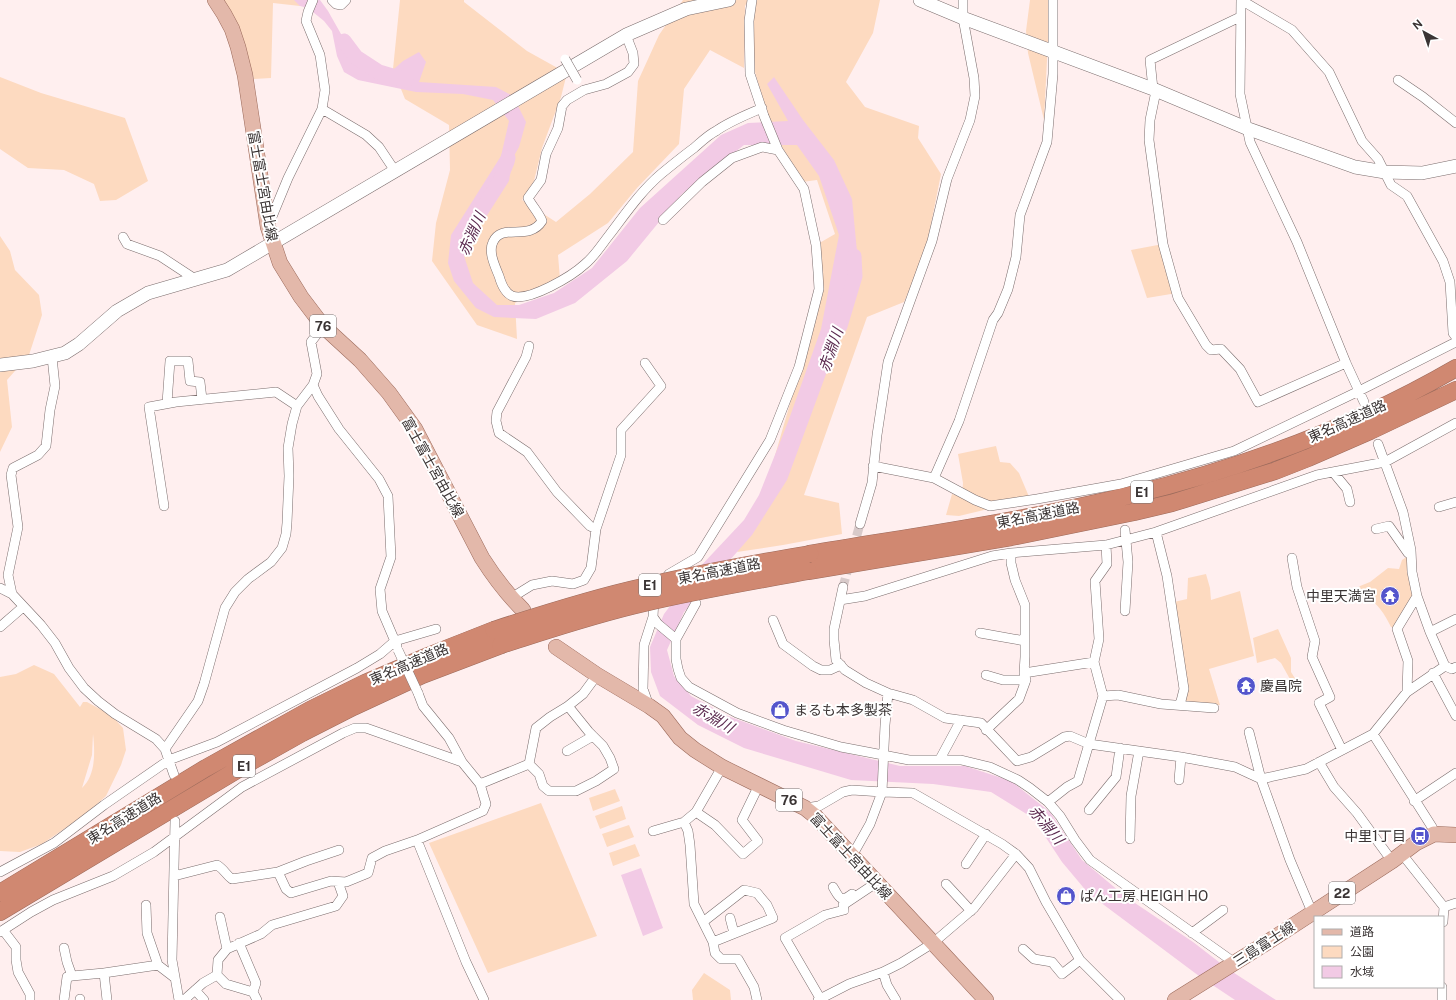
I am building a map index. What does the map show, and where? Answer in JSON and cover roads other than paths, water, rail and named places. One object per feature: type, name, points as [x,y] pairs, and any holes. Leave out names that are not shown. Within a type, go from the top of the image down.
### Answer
[{"type":"highway","name":"東名高速道路","points":[[0,912],[252,760],[302,733],[498,637],[571,605],[713,571],[1043,514],[1170,486],[1219,471],[1318,436],[1369,413],[1456,368]]},
{"type":"highway","name":"東名高速道路","points":[[0,894],[206,768],[310,710],[365,683],[428,656],[498,637],[578,620],[643,603],[715,588],[808,571],[1011,538],[1172,503],[1275,471],[1308,458],[1377,428],[1456,390]]},
{"type":"main road","name":"富士富士宮由比線","points":[[215,0],[232,29],[243,68],[268,227],[272,244],[280,263],[301,297],[323,326],[360,360],[389,392],[403,411],[482,558],[511,598],[523,610]]},
{"type":"main road","name":"富士富士宮由比線","points":[[556,647],[597,675],[650,706],[663,716],[680,738],[695,750],[722,767],[805,808],[815,816],[986,1000]]},
{"type":"main road","name":"三島富士線","points":[[1185,997],[1204,982],[1416,844],[1434,834]]},
{"type":"main road","points":[[1434,834],[1456,835]]},
{"type":"street","points":[[268,227],[288,178],[322,110],[325,90],[320,55],[306,21],[313,0]]},
{"type":"street","points":[[332,0],[336,4],[342,2]]},
{"type":"street","points":[[0,365],[33,361],[52,357],[65,352],[79,344],[117,311],[133,301],[148,293],[227,270],[626,35],[686,9],[729,0]]},
{"type":"street","points":[[650,706],[643,689],[644,645],[656,621],[654,592],[669,574],[698,557],[770,440],[799,366],[819,289],[816,245],[804,189],[778,150],[750,74],[749,21],[752,0]]},
{"type":"street","points":[[920,0],[963,18],[1155,90],[1246,128],[1355,167],[1385,172],[1422,173],[1456,166]]},
{"type":"street","points":[[860,524],[872,484],[873,466],[888,362],[932,241],[947,179],[970,120],[974,102],[974,78],[963,18],[963,0]]},
{"type":"street","points":[[934,478],[959,421],[993,320],[998,313],[1008,289],[1016,257],[1020,215],[1047,142],[1053,74],[1053,0]]},
{"type":"street","points":[[1364,402],[1346,363],[1297,242],[1250,142],[1240,94],[1241,0],[1292,30],[1329,72],[1362,141],[1378,159],[1391,185],[1407,196],[1443,261],[1450,282],[1453,333],[1456,337]]},
{"type":"street","points":[[1240,17],[1150,60],[1155,90],[1150,120],[1149,140],[1163,244],[1178,298],[1206,346],[1211,350],[1221,349],[1240,369],[1258,402],[1346,363]]},
{"type":"street","points":[[626,35],[633,53],[634,64],[628,72],[606,84],[584,90],[567,100],[562,106],[558,128],[546,154],[540,180],[528,198],[541,217],[542,221],[539,227],[529,232],[506,232],[500,234],[494,240],[490,249],[499,278],[510,295],[519,297],[552,286],[585,264],[597,251],[632,204],[660,175],[715,131],[740,117],[763,112]]},
{"type":"street","points":[[565,59],[584,90]]},
{"type":"street","points":[[1398,80],[1423,97],[1456,123]]},
{"type":"street","points":[[322,110],[366,136],[379,147],[395,171]]},
{"type":"street","points":[[663,220],[702,182],[732,158],[762,147],[778,150]]},
{"type":"street","points":[[123,237],[127,244],[160,256],[195,279]]},
{"type":"street","points":[[165,749],[198,701],[225,608],[235,592],[248,579],[271,562],[282,548],[287,523],[289,476],[288,448],[292,424],[298,406],[314,385],[316,374],[311,342],[323,326]]},
{"type":"street","points":[[873,466],[934,478],[975,500],[990,506],[1121,484],[1234,451],[1359,391],[1456,342]]},
{"type":"street","points":[[529,346],[526,357],[497,412],[496,421],[499,433],[527,452],[558,492],[590,526],[596,529]]},
{"type":"street","points":[[12,594],[8,575],[18,527],[11,475],[13,468],[38,455],[46,446],[50,410],[55,386],[52,357]]},
{"type":"street","points":[[167,403],[170,361],[188,361],[190,381],[200,382],[202,399]]},
{"type":"street","points":[[511,598],[532,584],[552,581],[573,584],[584,580],[591,568],[596,529],[621,455],[621,430],[661,386],[645,363]]},
{"type":"street","points":[[278,872],[286,889],[290,893],[331,881],[346,882],[368,873],[372,858],[385,851],[417,840],[482,811],[486,804],[480,784],[462,762],[449,738],[423,706],[382,611],[380,589],[391,556],[388,496],[379,479],[339,429],[318,396],[314,385]]},
{"type":"street","points":[[164,506],[149,407],[167,403],[276,392],[298,406]]},
{"type":"street","points":[[840,600],[865,596],[992,556],[1106,545],[1126,541],[1156,532],[1317,475],[1385,462],[1456,423]]},
{"type":"street","points":[[1378,444],[1403,512],[1412,553],[1412,572],[1417,596],[1430,632],[1445,666],[1452,669],[1456,667]]},
{"type":"street","points":[[1333,472],[1347,489],[1350,502]]},
{"type":"street","points":[[1439,507],[1456,502]]},
{"type":"street","points":[[1376,529],[1389,526],[1408,552],[1412,553]]},
{"type":"street","points":[[1125,530],[1128,562],[1125,611]]},
{"type":"street","points":[[1156,532],[1167,576],[1184,689],[1180,705]]},
{"type":"street","points":[[1048,802],[1067,787],[1078,781],[1103,696],[1094,662],[1099,639],[1095,581],[1106,564],[1106,545]]},
{"type":"street","points":[[986,730],[1019,699],[1025,677],[1025,605],[1015,580],[1011,563],[1011,553]]},
{"type":"street","points":[[1292,558],[1298,587],[1315,641],[1312,657],[1330,697],[1319,703],[1342,750]]},
{"type":"street","points":[[843,587],[834,629],[836,660],[840,665],[845,670],[866,683],[888,694],[913,700],[945,718],[981,723],[1017,761],[1031,757],[1064,737],[1070,736],[1089,744],[1182,757],[1235,768],[1261,779],[1306,769],[1373,734],[1407,692],[1445,666]]},
{"type":"street","points":[[0,588],[12,594],[55,644],[69,668],[98,701],[115,714],[156,739],[165,749],[174,775]]},
{"type":"street","points":[[1407,692],[1408,662],[1396,629],[1417,596]]},
{"type":"street","points":[[696,603],[676,640],[676,659],[678,669],[681,678],[689,687],[737,713],[783,730],[841,747],[909,760],[961,760],[990,767],[1018,780],[1048,802],[1060,816],[1090,860],[1234,963]]},
{"type":"street","points":[[0,627],[23,607]]},
{"type":"street","points":[[1430,632],[1456,619]]},
{"type":"street","points":[[773,620],[783,644],[813,666],[821,670],[830,670],[840,665]]},
{"type":"street","points":[[656,621],[676,640]]},
{"type":"street","points":[[0,872],[54,843],[104,805],[169,760],[217,742],[396,645],[436,629]]},
{"type":"street","points":[[980,633],[1025,641]]},
{"type":"street","points":[[986,675],[1003,680],[1025,677],[1094,662]]},
{"type":"street","points":[[1433,673],[1456,716]]},
{"type":"street","points":[[529,764],[536,728],[550,716],[568,706],[583,694],[597,675]]},
{"type":"street","points":[[852,856],[870,824],[882,792],[883,755],[888,694]]},
{"type":"street","points":[[1103,696],[1118,695],[1161,704],[1214,708]]},
{"type":"street","points":[[529,764],[539,774],[543,786],[549,791],[576,791],[596,782],[614,769],[603,746],[568,706]]},
{"type":"street","points":[[940,760],[961,720]]},
{"type":"street","points":[[30,1000],[30,994],[18,972],[16,947],[2,931],[53,900],[113,876],[154,852],[242,787],[342,733],[355,728],[366,728],[462,762]]},
{"type":"street","points":[[1249,732],[1261,779],[1290,860],[1312,912]]},
{"type":"street","points":[[1373,734],[1414,801],[1432,827],[1434,834]]},
{"type":"street","points":[[567,751],[593,736]]},
{"type":"street","points":[[1089,810],[1116,777],[1120,748]]},
{"type":"street","points":[[1130,839],[1131,796],[1138,751]]},
{"type":"street","points":[[1179,780],[1182,757]]},
{"type":"street","points":[[1319,762],[1334,787],[1444,907],[1443,916]]},
{"type":"street","points":[[480,784],[529,764]]},
{"type":"street","points":[[653,831],[684,822],[696,812],[722,767]]},
{"type":"street","points":[[1414,801],[1456,773]]},
{"type":"street","points":[[696,812],[715,825],[743,854],[758,841],[742,820],[759,785]]},
{"type":"street","points":[[805,808],[819,806],[843,792],[852,790],[913,793],[986,834],[1016,854],[1029,868],[1046,902],[1080,960],[1120,1000]]},
{"type":"street","points":[[175,821],[176,835],[172,960],[179,1000]]},
{"type":"street","points":[[684,822],[688,831],[690,845],[694,904],[713,942],[715,953],[721,959],[738,959],[754,987],[757,1000]]},
{"type":"street","points":[[966,864],[986,834]]},
{"type":"street","points":[[417,840],[466,962],[484,1000]]},
{"type":"street","points":[[174,876],[217,866],[222,868],[226,876],[232,879],[278,872],[339,850]]},
{"type":"street","points":[[874,881],[843,905],[844,910],[824,915],[785,938],[819,999],[849,984],[883,972],[901,963],[933,943],[971,911],[1016,854]]},
{"type":"street","points":[[832,887],[839,898],[846,899],[874,881]]},
{"type":"street","points":[[240,943],[256,983],[255,996],[226,984],[217,975],[218,960],[227,949],[240,943],[261,934],[272,926],[336,906],[343,896],[338,882]]},
{"type":"street","points":[[946,884],[971,911]]},
{"type":"street","points":[[703,922],[744,890],[757,893],[767,905],[773,918],[713,942]]},
{"type":"street","points":[[1444,907],[1456,903]]},
{"type":"street","points":[[146,905],[147,933],[158,965],[175,978]]},
{"type":"street","points":[[1192,933],[1223,910]]},
{"type":"street","points":[[220,917],[227,949]]},
{"type":"street","points":[[730,918],[734,933]]},
{"type":"street","points":[[64,948],[72,976]]},
{"type":"street","points":[[1023,949],[1034,959],[1052,962],[1062,974],[1080,960]]},
{"type":"street","points":[[64,1000],[67,977],[158,965]]},
{"type":"street","points":[[883,972],[887,985],[896,1000]]},
{"type":"street","points":[[104,973],[107,1000]]},
{"type":"street","points":[[184,1000],[203,982],[217,975]]},
{"type":"street","points":[[1442,988],[1442,1000]]},
{"type":"street","points":[[195,990],[204,1000]]},
{"type":"water","points":[[294,0],[320,0],[362,66],[384,78],[403,61],[419,52],[426,62],[419,82],[496,87],[513,96],[526,122],[519,147],[471,231],[464,256],[473,283],[497,305],[519,305],[554,293],[592,268],[640,208],[721,135],[748,123],[788,121],[767,84],[774,77],[803,120],[834,160],[852,199],[858,262],[829,366],[787,480],[752,535],[684,612],[667,650],[674,676],[691,696],[728,716],[796,741],[900,766],[965,766],[1011,781],[1050,812],[1082,860],[1126,897],[1193,942],[1228,969],[1276,1000],[1235,1000],[1199,976],[1088,893],[1062,862],[1033,818],[991,792],[933,784],[851,780],[744,748],[698,725],[660,696],[651,672],[650,647],[664,614],[698,569],[744,520],[759,495],[788,422],[821,329],[839,235],[819,176],[797,145],[744,145],[682,194],[627,261],[575,303],[536,319],[494,317],[476,308],[454,281],[448,263],[451,235],[501,156],[509,121],[493,100],[463,94],[416,92],[358,80],[344,72],[337,56],[332,31],[324,21],[308,8],[300,6]]},
{"type":"water","points":[[641,868],[663,928],[643,936],[621,875]]},
{"type":"waterway","name":"赤淵川","points":[[344,41],[356,57],[379,72],[406,80]]},
{"type":"waterway","name":"赤淵川","points":[[481,211],[502,178],[508,158]]},
{"type":"waterway","name":"赤淵川","points":[[840,326],[855,276],[854,256]]},
{"type":"tunnel","points":[[853,549],[860,524]]},
{"type":"tunnel","points":[[843,587],[850,561]]},
{"type":"place","name":"中里天満宮","points":[[1390,596]]},
{"type":"place","name":"慶昌院","points":[[1246,686]]},
{"type":"place","name":"まるも本多製茶","points":[[780,710]]},
{"type":"place","name":"中里1丁目","points":[[1420,836]]},
{"type":"place","name":"ぱん工房 HEIGH HO","points":[[1066,896]]}]
